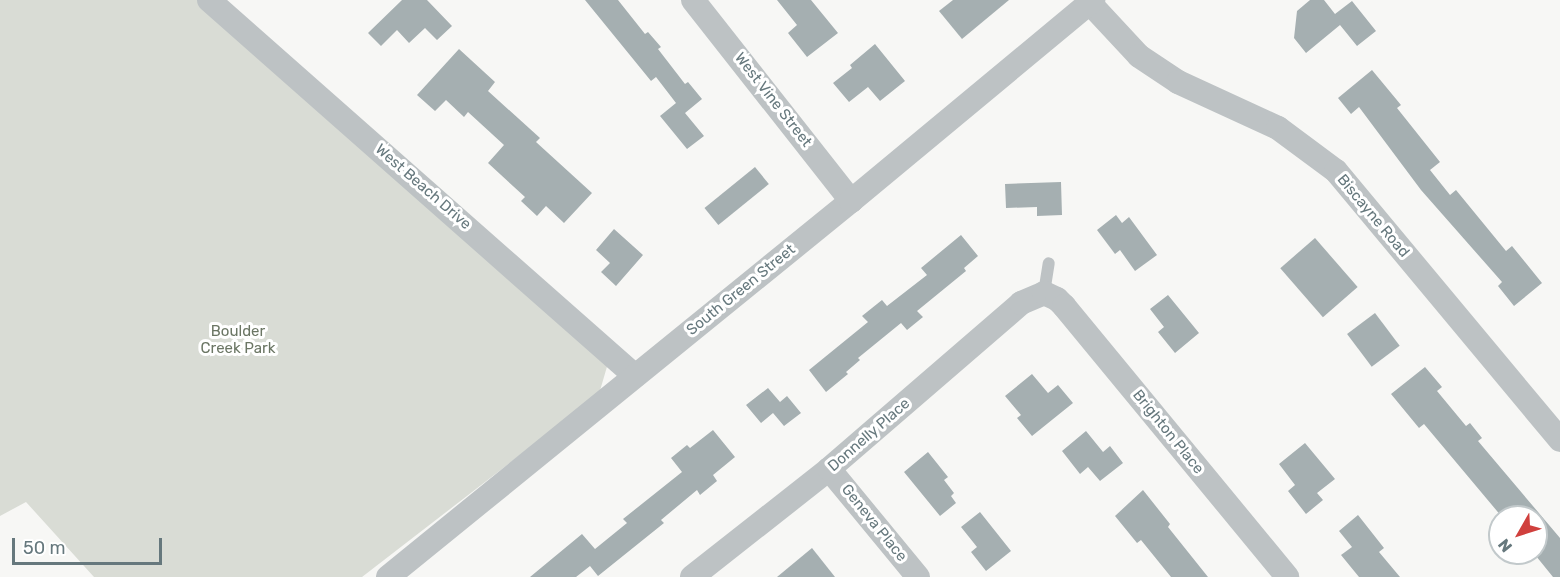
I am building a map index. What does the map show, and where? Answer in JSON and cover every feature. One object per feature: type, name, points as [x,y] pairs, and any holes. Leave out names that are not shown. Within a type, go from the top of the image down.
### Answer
[{"type":"street","name":"West Beach Drive","points":[[209,0],[635,376]]},
{"type":"street","name":"West Vine Street","points":[[693,0],[851,201]]},
{"type":"street","name":"South Green Street","points":[[388,577],[851,201],[1090,1]]},
{"type":"street","name":"Biscayne Road","points":[[1090,1],[1139,56],[1178,82],[1278,128],[1336,171],[1560,440]]},
{"type":"street","name":"Donnelly Place","points":[[692,577],[829,469],[1021,303],[1044,293]]},
{"type":"street","name":"Brighton Place","points":[[1044,293],[1058,299],[1064,306],[1287,577]]},
{"type":"street","name":"Geneva Place","points":[[829,469],[918,577]]},
{"type":"lane","points":[[1044,293],[1049,263]]},
{"type":"green space","name":"Boulder Creek Park","points":[[0,0],[209,0],[611,353],[599,394],[362,577],[94,577],[26,502],[0,516]]},
{"type":"building","points":[[402,0],[427,0],[452,26],[437,40],[425,28],[409,43],[397,30],[381,46],[368,33]]},
{"type":"building","points":[[585,0],[618,0],[645,34],[648,32],[661,47],[658,49],[685,84],[688,82],[702,99],[685,113],[704,136],[687,149],[660,116],[676,103],[656,77],[651,81]]},
{"type":"building","points":[[777,0],[811,0],[838,33],[807,57],[788,33],[797,25]]},
{"type":"building","points":[[953,0],[1009,0],[962,39],[939,11]]},
{"type":"building","points":[[1310,0],[1324,0],[1335,14],[1352,1],[1376,31],[1357,46],[1340,25],[1306,53],[1294,38],[1297,11]]},
{"type":"building","points":[[875,44],[905,81],[880,101],[868,87],[849,102],[833,83],[852,68],[850,65]]},
{"type":"building","points":[[459,49],[495,82],[488,91],[540,138],[536,142],[592,193],[564,223],[546,206],[537,216],[521,201],[525,197],[488,163],[504,145],[468,112],[464,117],[446,100],[435,111],[417,95]]},
{"type":"building","points":[[1372,70],[1401,105],[1397,108],[1440,162],[1430,170],[1450,195],[1456,190],[1506,251],[1512,246],[1542,283],[1514,306],[1498,286],[1502,282],[1421,190],[1359,107],[1351,114],[1338,98]]},
{"type":"building","points":[[755,167],[769,184],[718,225],[704,208]]},
{"type":"building","points":[[1061,182],[1062,215],[1037,216],[1037,207],[1006,208],[1005,184]]},
{"type":"building","points":[[1116,215],[1122,223],[1129,217],[1157,255],[1135,271],[1120,250],[1115,254],[1097,230]]},
{"type":"building","points":[[614,229],[643,255],[616,286],[601,272],[610,263],[596,250]]},
{"type":"building","points":[[961,235],[978,256],[964,268],[966,271],[917,311],[923,317],[907,330],[901,323],[858,358],[860,360],[846,372],[848,374],[826,392],[809,370],[868,322],[862,316],[882,300],[887,306],[927,275],[921,268]]},
{"type":"building","points":[[1315,238],[1358,287],[1323,317],[1280,268]]},
{"type":"building","points":[[1168,295],[1199,333],[1175,353],[1158,332],[1164,327],[1150,309]]},
{"type":"building","points":[[1375,313],[1400,346],[1372,367],[1347,334]]},
{"type":"building","points":[[1425,367],[1442,387],[1437,391],[1466,426],[1470,423],[1482,438],[1478,441],[1532,505],[1492,505],[1424,424],[1419,428],[1391,394]]},
{"type":"building","points":[[1032,374],[1048,393],[1058,385],[1073,403],[1032,436],[1017,418],[1021,415],[1005,396]]},
{"type":"building","points":[[768,388],[780,402],[787,396],[801,413],[784,426],[773,413],[761,423],[746,405]]},
{"type":"building","points":[[713,430],[735,457],[713,475],[717,481],[700,495],[697,490],[661,520],[664,523],[598,576],[590,566],[576,577],[530,577],[582,534],[595,549],[627,523],[623,519],[682,472],[671,458],[687,445],[690,448]]},
{"type":"building","points":[[1086,431],[1103,452],[1110,446],[1123,463],[1100,481],[1088,467],[1080,474],[1062,451]]},
{"type":"building","points":[[1305,443],[1335,479],[1317,493],[1323,500],[1306,514],[1288,491],[1295,485],[1279,464]]},
{"type":"building","points":[[928,452],[948,477],[944,480],[954,493],[951,496],[956,503],[940,516],[904,472]]},
{"type":"building","points":[[1143,490],[1170,524],[1168,527],[1208,577],[1171,577],[1141,540],[1137,543],[1115,516]]},
{"type":"building","points":[[980,512],[1011,551],[986,571],[971,552],[977,547],[961,527]]},
{"type":"building","points":[[1358,515],[1384,548],[1379,552],[1400,577],[1359,577],[1341,555],[1352,547],[1339,531]]},
{"type":"building","points":[[1548,524],[1560,538],[1560,577],[1553,577],[1543,565],[1548,565]]},
{"type":"building","points":[[812,548],[835,577],[777,577]]}]
